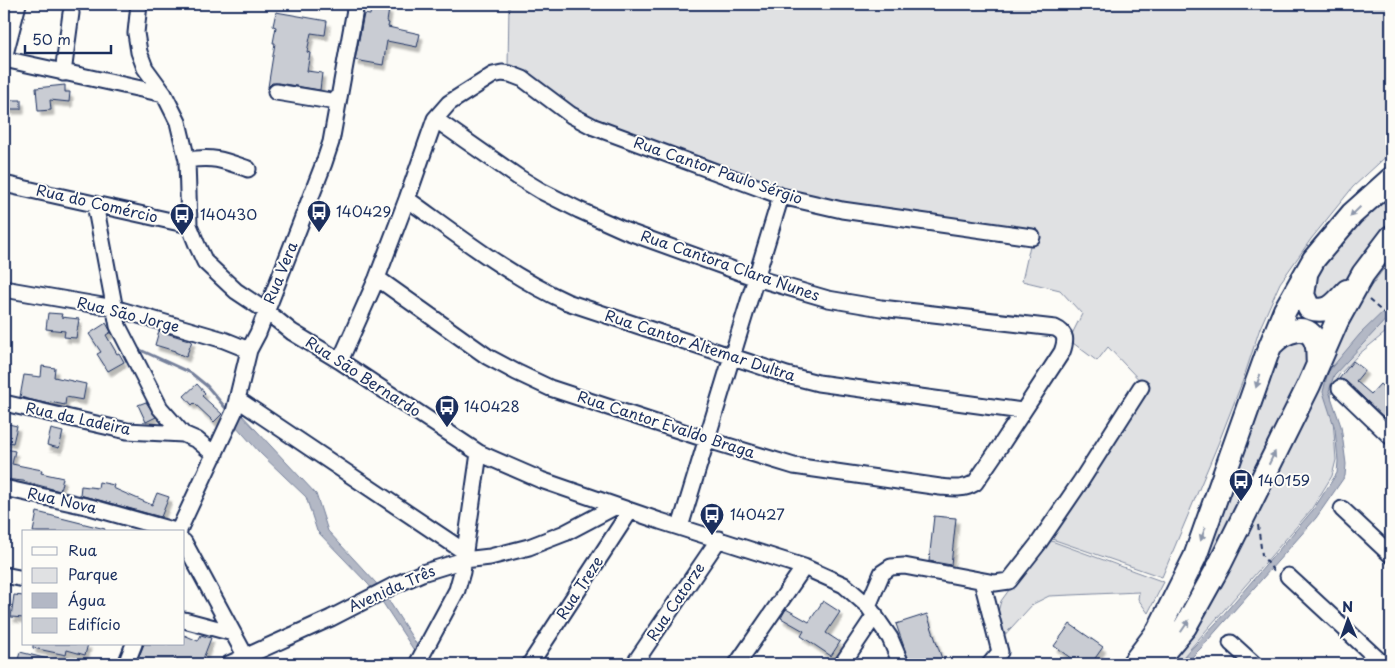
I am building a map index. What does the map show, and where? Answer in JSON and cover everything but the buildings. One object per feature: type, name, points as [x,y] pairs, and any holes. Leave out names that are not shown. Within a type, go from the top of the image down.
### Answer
[{"type":"highway","points":[[1133,664],[1158,631],[1195,557],[1285,310],[1314,259],[1352,214],[1391,179]]},
{"type":"highway","points":[[1307,272],[1303,295],[1309,308],[1326,310],[1334,305],[1363,274],[1391,237]]},
{"type":"highway","points":[[1154,664],[1185,628],[1220,564],[1308,386],[1337,321],[1363,274]]},
{"type":"highway","points":[[1271,345],[1285,332],[1301,330],[1307,332],[1317,347],[1318,363]]},
{"type":"street","points":[[18,4],[4,58],[63,73],[164,94]]},
{"type":"street","name":"Rua São Bernardo","points":[[139,4],[136,33],[139,52],[146,68],[164,94],[178,122],[187,160],[190,225],[205,262],[236,291],[266,311],[292,332],[340,361],[479,453],[541,480],[804,567],[844,585],[872,610],[890,638],[901,664]]},
{"type":"street","points":[[348,4],[356,4]]},
{"type":"street","name":"Rua Vera","points":[[179,530],[234,412],[249,350],[258,332],[324,163],[331,142],[356,4]]},
{"type":"street","points":[[63,73],[71,13]]},
{"type":"street","name":"Rua Cantor Paulo Sérgio","points":[[435,119],[449,103],[493,75],[510,74],[523,79],[571,115],[594,127],[781,196],[842,210],[1032,237]]},
{"type":"street","points":[[276,92],[337,102]]},
{"type":"street","points":[[340,361],[377,278],[435,119]]},
{"type":"street","name":"Rua Cantora Clara Nunes","points":[[435,119],[526,182],[579,210],[626,231],[756,278],[828,299],[881,308],[1055,328],[1062,331],[1065,337],[1062,352],[1022,411]]},
{"type":"street","points":[[187,160],[207,157],[248,169]]},
{"type":"street","name":"Rua do Comércio","points":[[4,184],[190,225]]},
{"type":"street","points":[[680,527],[781,196]]},
{"type":"street","name":"Rua Cantor Altemar Dultra","points":[[407,199],[498,264],[544,292],[567,302],[787,376],[818,383],[1022,411]]},
{"type":"street","points":[[95,204],[118,326],[160,408],[183,434],[197,440],[215,455]]},
{"type":"street","name":"Rua Cantor Evaldo Braga","points":[[377,278],[488,357],[550,388],[794,466],[940,487],[960,489],[969,487],[975,483],[1022,411]]},
{"type":"street","name":"Rua São Jorge","points":[[4,289],[114,308],[224,340],[249,350]]},
{"type":"street","points":[[842,664],[872,610],[882,573],[891,567],[904,566],[1002,583],[1013,578],[1081,481],[1141,387]]},
{"type":"street","points":[[1340,388],[1391,437]]},
{"type":"street","points":[[238,399],[464,556]]},
{"type":"street","name":"Rua da Ladeira","points":[[4,403],[127,431],[183,434]]},
{"type":"street","points":[[417,660],[456,590],[464,556],[479,453]]},
{"type":"street","name":"Rua Nova","points":[[4,488],[90,506],[171,530]]},
{"type":"street","name":"Avenida Três","points":[[229,664],[331,618],[395,585],[464,556],[490,557],[529,547],[623,508]]},
{"type":"street","name":"Rua Treze","points":[[530,664],[623,508]]},
{"type":"street","points":[[1342,509],[1391,556]]},
{"type":"street","name":"Rua Catorze","points":[[634,664],[719,539]]},
{"type":"street","points":[[185,544],[246,657]]},
{"type":"street","points":[[737,664],[804,567]]},
{"type":"street","points":[[1281,574],[1383,664]]},
{"type":"street","points":[[4,575],[22,579]]},
{"type":"street","points":[[982,581],[1000,652],[990,664]]},
{"type":"street","points":[[185,620],[233,633]]},
{"type":"street","points":[[1231,642],[1254,664]]},
{"type":"street","points":[[126,664],[133,646]]},
{"type":"path","points":[[1383,311],[1391,319]]},
{"type":"path","points":[[1247,510],[1258,519],[1262,555],[1281,574]]},
{"type":"green space","points":[[509,4],[1391,4],[1391,152],[1353,187],[1311,239],[1280,283],[1260,328],[1243,380],[1218,444],[1162,577],[1052,539],[1146,387],[1108,347],[1097,361],[1069,340],[1082,314],[1060,290],[1022,281],[1031,241],[846,213],[592,120],[508,67]]},
{"type":"green space","points":[[1391,179],[1391,236],[1337,298],[1311,306],[1308,272]]},
{"type":"green space","points":[[1391,263],[1391,328],[1359,354],[1339,375],[1331,391],[1336,460],[1332,476],[1311,510],[1177,664],[1159,664],[1355,308],[1382,271]]},
{"type":"green space","points":[[1281,338],[1311,340],[1307,384],[1187,600],[1167,626]]},
{"type":"green space","points":[[1046,539],[1164,582],[1148,613],[1138,599],[1139,592],[1049,596],[1033,604],[1000,640],[996,618],[1001,601]]},
{"type":"water","points":[[1391,304],[1391,314],[1334,375],[1329,391],[1341,426],[1346,464],[1345,476],[1316,518],[1201,648],[1185,664],[1177,664],[1217,622],[1313,510],[1337,473],[1338,461],[1335,429],[1323,392],[1328,372],[1360,334]]},
{"type":"water","points":[[240,413],[316,494],[328,531],[376,583],[429,664],[423,664],[383,603],[368,584],[317,531],[306,497],[260,453],[235,425]]},
{"type":"waterway","points":[[136,348],[191,373],[207,386],[229,412]]},
{"type":"place","name":"140429","points":[[319,233]]},
{"type":"place","name":"140430","points":[[182,236]]},
{"type":"place","name":"140428","points":[[447,428]]},
{"type":"place","name":"140159","points":[[1241,502]]},
{"type":"place","name":"140427","points":[[712,536]]}]
